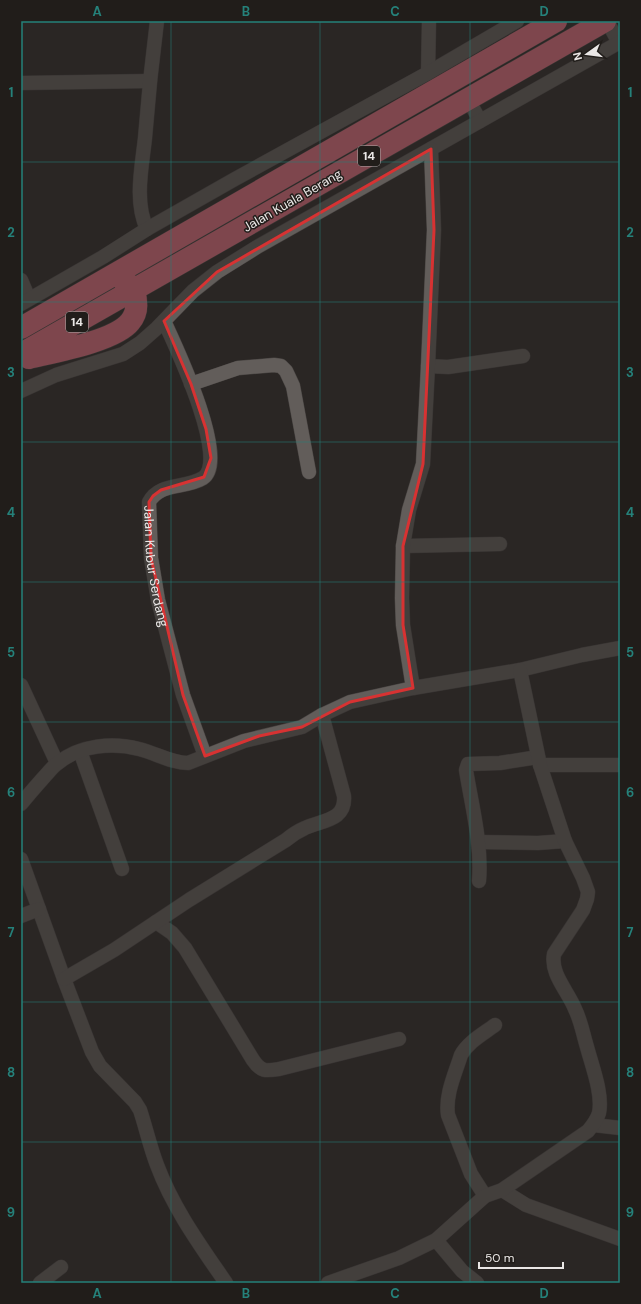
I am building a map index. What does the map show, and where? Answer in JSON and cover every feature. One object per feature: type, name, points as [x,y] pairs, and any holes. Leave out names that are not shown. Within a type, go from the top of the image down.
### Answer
[{"type":"highway","name":"Jalan Kuala Berang","points":[[21,328],[90,287],[556,21]]},
{"type":"highway","name":"Jalan Kuala Berang","points":[[21,354],[606,21]]},
{"type":"highway","points":[[21,361],[108,348],[135,315],[137,307],[136,299],[133,290],[127,282],[108,280],[90,287]]},
{"type":"street","points":[[147,229],[142,211],[141,183],[157,21]]},
{"type":"street","points":[[428,73],[429,21]]},
{"type":"street","points":[[21,280],[25,301],[103,257],[147,229],[428,73],[517,21]]},
{"type":"street","points":[[21,391],[108,348],[123,354],[140,343],[193,291],[216,272],[257,247],[619,43],[606,21]]},
{"type":"street","points":[[21,83],[150,81]]},
{"type":"street","points":[[468,100],[480,122]]},
{"type":"street","points":[[413,688],[403,625],[403,546],[409,510],[422,464],[434,230],[430,149]]},
{"type":"street","points":[[235,179],[246,198]]},
{"type":"street","name":"Jalan Kubur Serdang","points":[[164,321],[191,384],[210,443],[211,458],[210,469],[204,477],[161,490],[153,496],[150,502],[151,558],[158,600],[183,695],[205,756]]},
{"type":"street","points":[[428,366],[448,367],[522,356]]},
{"type":"street","points":[[191,384],[238,368],[274,365],[281,366],[286,370],[293,386],[309,472]]},
{"type":"street","points":[[403,546],[500,544]]},
{"type":"street","points":[[21,804],[57,763],[66,757],[96,746],[117,745],[145,751],[180,763],[188,763],[244,740],[302,727],[322,715],[350,702],[413,688],[520,670],[582,655],[620,648]]},
{"type":"street","points":[[337,1282],[399,1258],[436,1240],[485,1196],[502,1190],[588,1131],[594,1125],[599,1114],[600,1107],[596,1082],[579,1019],[570,997],[554,970],[553,962],[554,954],[583,910],[588,899],[588,892],[565,840],[539,761],[520,670]]},
{"type":"street","points":[[21,685],[57,763]]},
{"type":"street","points":[[64,979],[114,950],[189,900],[305,827],[338,815],[343,810],[345,804],[344,796],[322,715]]},
{"type":"street","points":[[80,751],[122,869]]},
{"type":"street","points":[[479,882],[480,867],[478,842],[466,770],[468,764],[539,761],[620,765]]},
{"type":"street","points":[[478,842],[538,843],[565,840]]},
{"type":"street","points":[[21,858],[64,979],[92,1052],[100,1066],[135,1102],[140,1110],[156,1164],[164,1181],[186,1224],[226,1283]]},
{"type":"street","points":[[21,916],[39,909]]},
{"type":"street","points":[[156,922],[172,932],[182,943],[253,1060],[262,1070],[269,1071],[279,1069],[399,1039]]},
{"type":"street","points":[[485,1196],[471,1174],[448,1115],[447,1107],[448,1098],[464,1050],[469,1044],[495,1025]]},
{"type":"street","points":[[594,1125],[620,1128]]},
{"type":"street","points":[[502,1190],[526,1205],[620,1239]]},
{"type":"street","points":[[436,1240],[458,1266],[477,1283]]},
{"type":"street","points":[[40,1283],[62,1267]]},
{"type":"highlighted area","points":[[431,149],[434,230],[423,464],[403,546],[403,625],[413,688],[350,702],[302,727],[259,736],[205,756],[183,695],[151,558],[149,502],[153,496],[161,490],[204,477],[211,458],[206,429],[191,384],[164,321],[217,272]]}]
